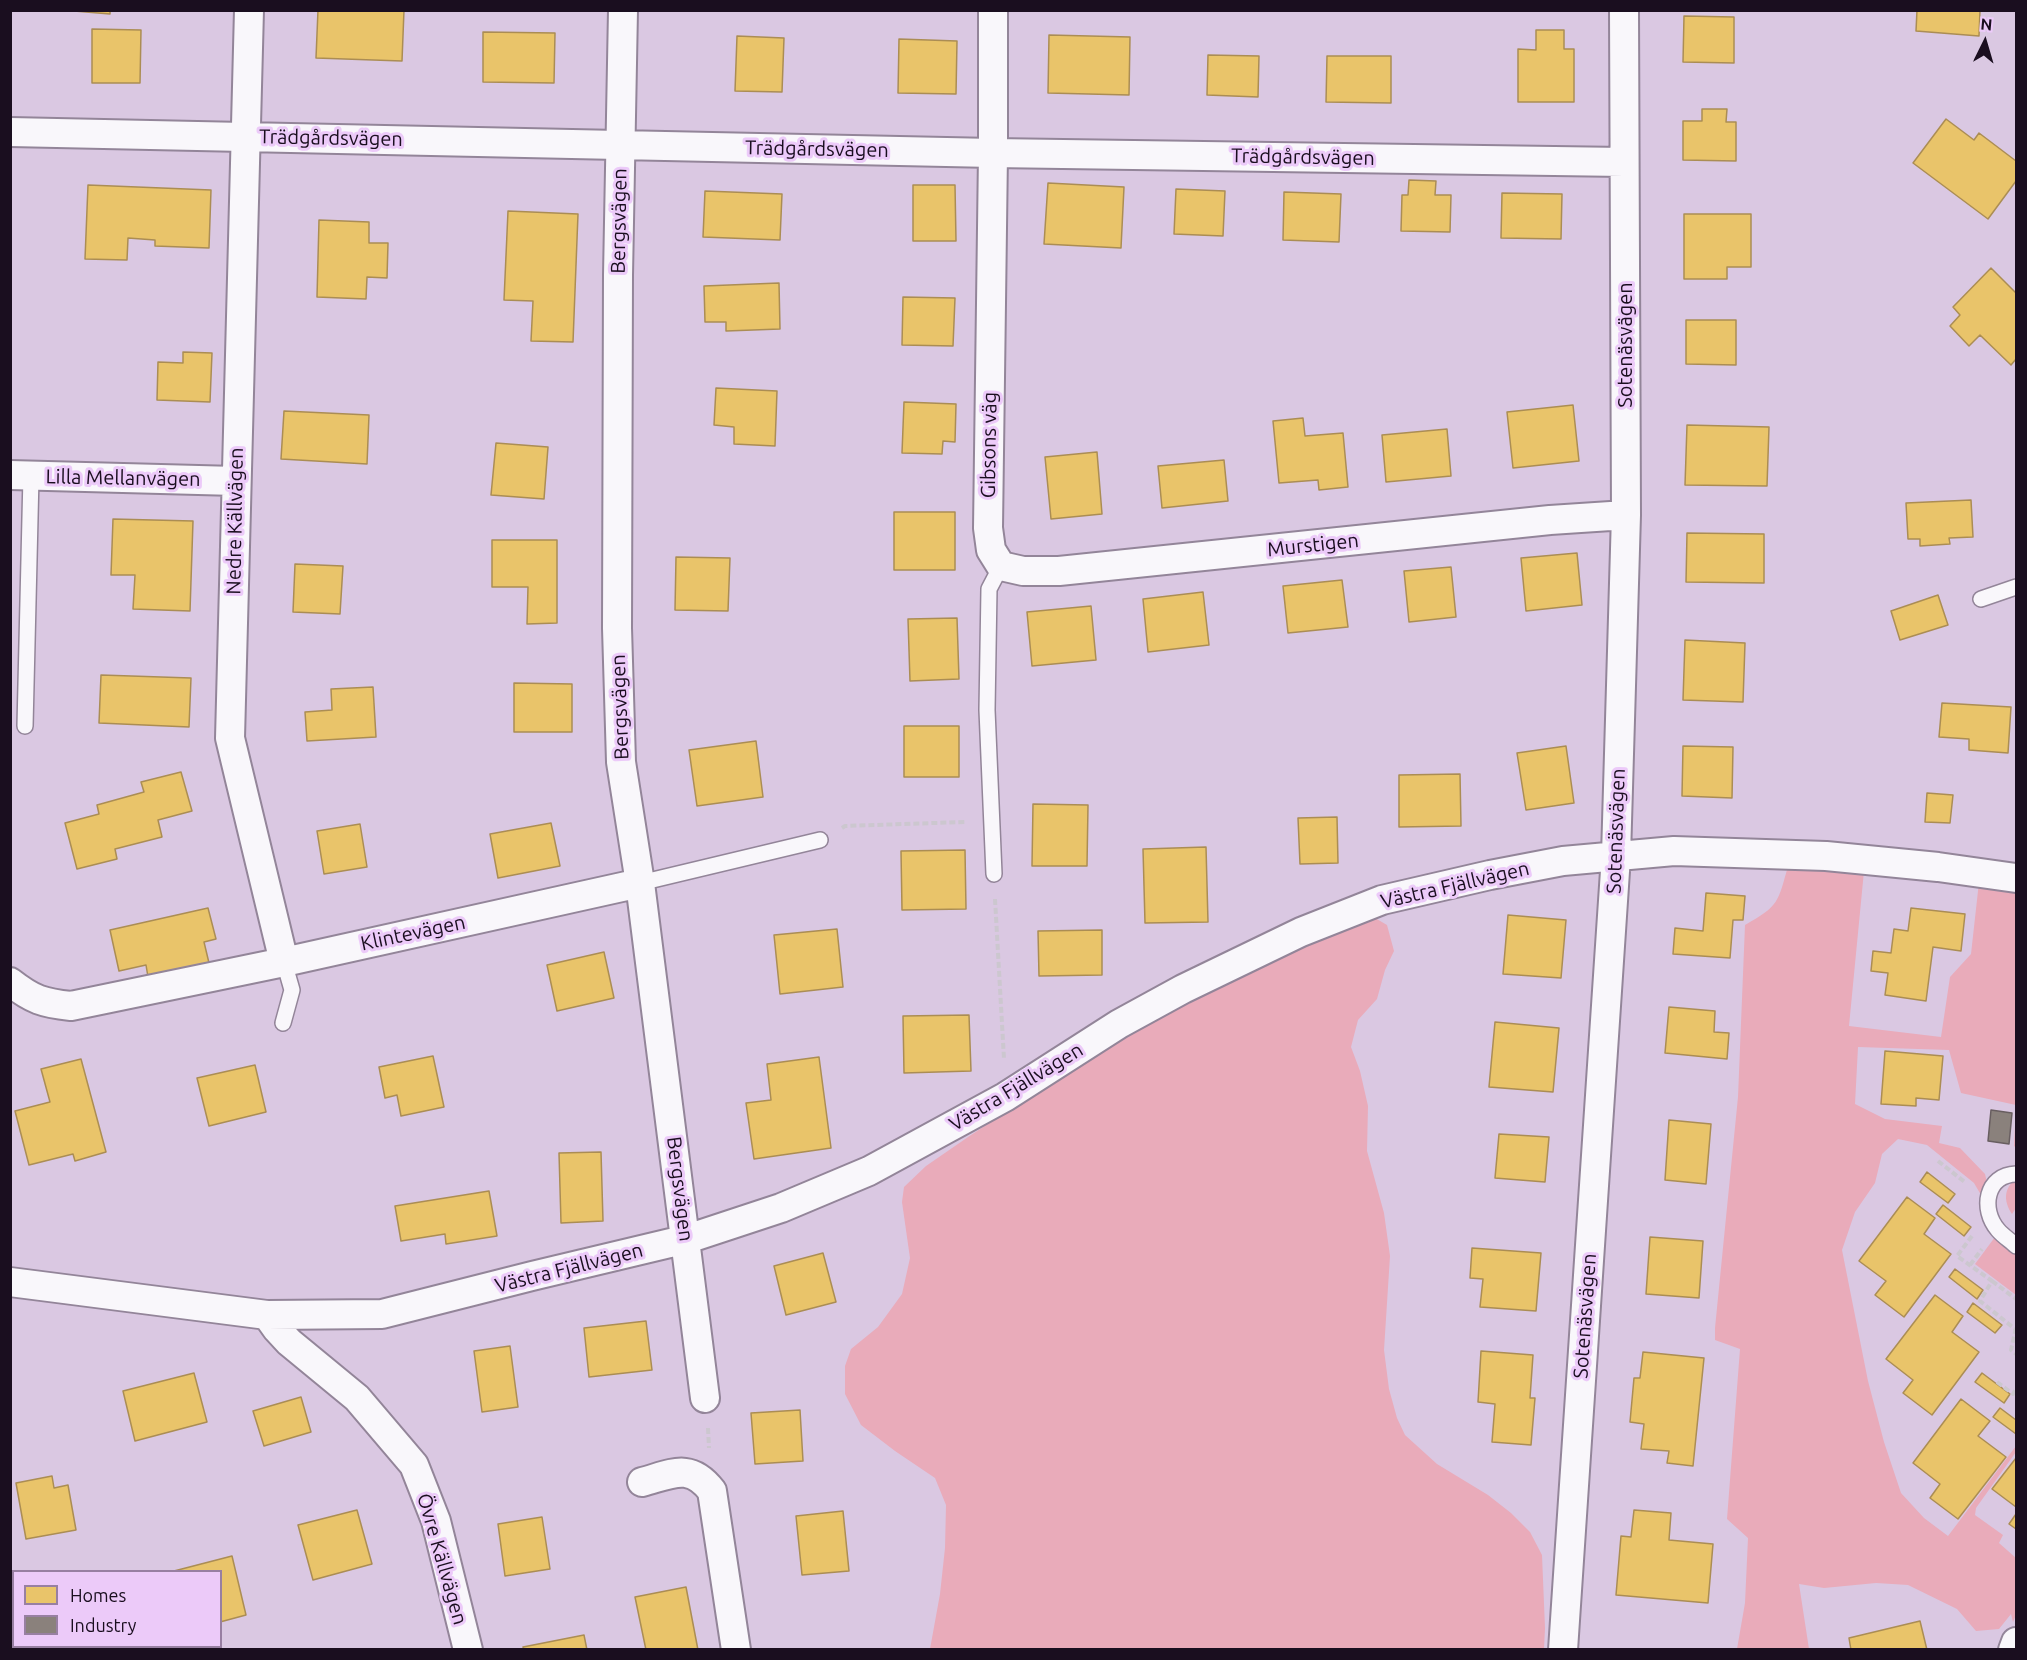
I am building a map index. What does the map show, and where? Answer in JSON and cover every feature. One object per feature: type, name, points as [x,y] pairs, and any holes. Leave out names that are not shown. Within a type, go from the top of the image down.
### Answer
[{"type":"street","name":"Nedre Källvägen","points":[[249,10],[230,738],[284,962]]},
{"type":"street","name":"Bergsvägen","points":[[623,10],[618,275],[617,628],[621,762],[640,883],[687,1239],[705,1398]]},
{"type":"street","name":"Gibsons väg","points":[[993,10],[988,528],[991,550],[1001,566]]},
{"type":"street","name":"Sotenäsvägen","points":[[1563,1650],[1616,856],[1626,515],[1624,10]]},
{"type":"street","name":"Trädgårdsvägen","points":[[10,132],[993,153],[1623,162]]},
{"type":"street","name":"Lilla Mellanvägen","points":[[21,476],[236,481]]},
{"type":"street","name":"Murstigen","points":[[1001,566],[1023,571],[1059,572],[1550,520],[1626,515]]},
{"type":"street","name":"Västra Fjällvägen","points":[[10,1282],[267,1315],[382,1314],[687,1239],[781,1208],[869,1171],[1005,1097],[1119,1024],[1183,989],[1301,932],[1382,900],[1542,865],[1674,851],[1826,856],[1938,867],[2016,878]]},
{"type":"street","name":"Klintevägen","points":[[10,982],[28,997],[44,1003],[71,1006],[284,962],[640,883]]},
{"type":"street","name":"Övre Källvägen","points":[[267,1315],[289,1342],[357,1398],[414,1465],[436,1521],[468,1650]]},
{"type":"street","points":[[642,1482],[683,1472],[694,1474],[704,1480],[712,1491],[736,1650]]},
{"type":"lane","points":[[21,476],[26,726]]},
{"type":"lane","points":[[994,874],[987,710],[989,589],[1001,566]]},
{"type":"lane","points":[[1981,599],[2016,587]]},
{"type":"lane","name":"Klintevägen","points":[[640,883],[820,840]]},
{"type":"lane","name":"Nedre Källvägen","points":[[283,1023],[292,990],[284,962]]},
{"type":"lane","points":[[2016,1174],[2003,1177],[1995,1182],[1989,1188],[1988,1198],[1988,1213],[1998,1230],[2016,1246]]},
{"type":"path","points":[[820,840],[845,826],[990,821]]},
{"type":"path","points":[[994,874],[1005,1097]]},
{"type":"path","points":[[1970,1265],[1980,1252]]},
{"type":"path","points":[[1992,1281],[2016,1299]]},
{"type":"path","points":[[2016,1328],[2011,1350],[2016,1354]]},
{"type":"path","points":[[1997,1382],[2013,1394],[2016,1389]]},
{"type":"shaded area","points":[[1788,866],[1864,871],[1849,1026],[1941,1037],[1950,977],[1971,954],[1979,882],[2016,888],[2016,1105],[1961,1093],[1949,1050],[1858,1047],[1855,1104],[1885,1119],[1942,1126],[1939,1143],[1960,1148],[1985,1174],[1988,1187],[1988,1227],[1981,1195],[1974,1183],[1927,1145],[1898,1139],[1882,1154],[1875,1183],[1855,1212],[1842,1250],[1868,1381],[1884,1442],[1901,1493],[1924,1518],[1948,1536],[2016,1446],[2016,1452],[1976,1508],[1975,1515],[2003,1535],[1999,1543],[2016,1558],[2016,1615],[2013,1622],[2011,1614],[1999,1629],[1976,1631],[1957,1609],[1908,1585],[1876,1583],[1824,1588],[1799,1584],[1809,1649],[1737,1649],[1745,1603],[1748,1538],[1727,1519],[1740,1349],[1715,1340],[1715,1328],[1738,1097],[1745,925],[1765,913],[1775,902],[1782,888]]},
{"type":"shaded area","points":[[1375,918],[1387,925],[1394,951],[1385,970],[1377,999],[1358,1020],[1351,1047],[1360,1071],[1368,1106],[1367,1151],[1384,1213],[1390,1256],[1384,1350],[1389,1389],[1397,1418],[1405,1435],[1437,1464],[1488,1495],[1530,1532],[1542,1555],[1544,1649],[930,1649],[940,1594],[945,1548],[946,1505],[935,1478],[861,1425],[845,1394],[845,1366],[851,1349],[878,1327],[902,1294],[910,1258],[902,1202],[904,1187],[926,1166],[971,1135],[1198,986]]},
{"type":"shaded area","points":[[2016,1105],[2016,1148],[2014,1146]]},
{"type":"shaded area","points":[[2016,1178],[2016,1208],[2012,1214],[2006,1195],[2009,1186]]},
{"type":"shaded area","points":[[1995,1237],[2016,1252],[2016,1295],[1975,1264]]},
{"type":"building: Homes","points":[[62,10],[110,10],[110,14]]},
{"type":"building: Homes","points":[[318,10],[404,10],[402,61],[316,58]]},
{"type":"building: Homes","points":[[1917,10],[1980,10],[1979,36],[1916,31]]},
{"type":"building: Homes","points":[[1684,16],[1734,17],[1734,63],[1683,62]]},
{"type":"building: Homes","points":[[92,29],[141,30],[140,83],[92,83]]},
{"type":"building: Homes","points":[[1536,30],[1564,30],[1564,49],[1574,49],[1574,102],[1518,102],[1518,49],[1536,50]]},
{"type":"building: Homes","points":[[483,32],[555,33],[554,83],[483,82]]},
{"type":"building: Homes","points":[[1049,35],[1130,37],[1129,95],[1048,93]]},
{"type":"building: Homes","points":[[737,36],[784,38],[782,92],[735,91]]},
{"type":"building: Homes","points":[[899,39],[957,41],[956,94],[898,93]]},
{"type":"building: Homes","points":[[1208,55],[1259,56],[1258,97],[1207,95]]},
{"type":"building: Homes","points":[[1327,56],[1391,56],[1391,103],[1326,102]]},
{"type":"building: Homes","points":[[1702,109],[1727,109],[1726,122],[1736,122],[1736,161],[1683,160],[1683,121],[1702,121]]},
{"type":"building: Homes","points":[[1946,119],[1974,140],[1979,133],[2016,161],[2016,181],[1988,219],[1913,163]]},
{"type":"building: Homes","points":[[1409,180],[1436,181],[1435,195],[1451,195],[1450,232],[1401,231],[1402,195],[1408,195]]},
{"type":"building: Homes","points":[[1048,183],[1124,187],[1121,248],[1044,244]]},
{"type":"building: Homes","points":[[88,185],[211,190],[209,248],[155,246],[155,240],[128,238],[127,260],[85,259]]},
{"type":"building: Homes","points":[[913,185],[955,185],[956,241],[913,241]]},
{"type":"building: Homes","points":[[1176,189],[1225,191],[1223,236],[1174,234]]},
{"type":"building: Homes","points":[[705,191],[782,194],[780,240],[703,237]]},
{"type":"building: Homes","points":[[1284,192],[1341,194],[1339,242],[1283,240]]},
{"type":"building: Homes","points":[[1502,193],[1562,194],[1561,239],[1501,238]]},
{"type":"building: Homes","points":[[508,211],[578,214],[573,342],[531,341],[533,301],[504,300]]},
{"type":"building: Homes","points":[[1684,214],[1751,214],[1751,267],[1727,267],[1727,279],[1684,279]]},
{"type":"building: Homes","points":[[319,220],[369,222],[369,243],[388,243],[387,278],[367,277],[366,299],[317,297]]},
{"type":"building: Homes","points":[[1991,268],[2016,293],[2016,359],[2011,365],[1980,335],[1969,346],[1950,326],[1960,315],[1953,307]]},
{"type":"building: Homes","points":[[779,283],[780,329],[726,331],[726,322],[705,322],[704,286]]},
{"type":"building: Homes","points":[[903,297],[955,298],[953,346],[902,345]]},
{"type":"building: Homes","points":[[1686,320],[1736,320],[1736,365],[1686,364]]},
{"type":"building: Homes","points":[[183,352],[212,353],[210,402],[157,400],[158,362],[183,363]]},
{"type":"building: Homes","points":[[716,388],[777,391],[775,446],[734,444],[734,427],[714,425]]},
{"type":"building: Homes","points":[[904,402],[956,404],[955,442],[943,441],[942,454],[902,453]]},
{"type":"building: Homes","points":[[1573,405],[1579,461],[1513,468],[1507,412]]},
{"type":"building: Homes","points":[[284,411],[369,415],[367,464],[281,459]]},
{"type":"building: Homes","points":[[1303,418],[1305,436],[1343,433],[1348,487],[1319,490],[1318,480],[1279,483],[1273,421]]},
{"type":"building: Homes","points":[[1687,425],[1769,427],[1767,486],[1685,485]]},
{"type":"building: Homes","points":[[1447,429],[1451,476],[1386,482],[1382,435]]},
{"type":"building: Homes","points":[[496,443],[548,447],[544,499],[491,495]]},
{"type":"building: Homes","points":[[1097,452],[1102,514],[1051,519],[1045,457]]},
{"type":"building: Homes","points":[[1224,460],[1228,501],[1162,508],[1158,466]]},
{"type":"building: Homes","points":[[1971,500],[1973,537],[1949,538],[1950,544],[1920,546],[1920,539],[1908,539],[1906,503]]},
{"type":"building: Homes","points":[[894,512],[955,512],[955,570],[894,570]]},
{"type":"building: Homes","points":[[113,519],[193,521],[190,611],[133,609],[135,575],[111,575]]},
{"type":"building: Homes","points":[[1687,533],[1764,534],[1764,583],[1686,582]]},
{"type":"building: Homes","points":[[492,540],[557,540],[557,623],[527,624],[528,587],[492,587]]},
{"type":"building: Homes","points":[[1577,553],[1582,605],[1526,611],[1521,558]]},
{"type":"building: Homes","points":[[676,557],[730,558],[728,611],[675,610]]},
{"type":"building: Homes","points":[[295,564],[343,566],[340,614],[293,612]]},
{"type":"building: Homes","points":[[1451,567],[1456,617],[1409,622],[1404,571]]},
{"type":"building: Homes","points":[[1342,580],[1348,627],[1288,633],[1283,586]]},
{"type":"building: Homes","points":[[1203,592],[1209,645],[1148,652],[1143,599]]},
{"type":"building: Homes","points":[[1938,595],[1948,625],[1900,640],[1891,611]]},
{"type":"building: Homes","points":[[1091,606],[1096,660],[1032,666],[1027,612]]},
{"type":"building: Homes","points":[[957,618],[959,679],[910,681],[908,619]]},
{"type":"building: Homes","points":[[1685,640],[1745,643],[1743,702],[1683,700]]},
{"type":"building: Homes","points":[[101,675],[191,678],[189,727],[99,723]]},
{"type":"building: Homes","points":[[514,683],[572,684],[572,732],[514,732]]},
{"type":"building: Homes","points":[[373,687],[376,737],[307,741],[305,712],[332,710],[331,689]]},
{"type":"building: Homes","points":[[1942,703],[2011,707],[2008,753],[1969,750],[1969,739],[1939,737]]},
{"type":"building: Homes","points":[[904,726],[959,726],[959,777],[904,777]]},
{"type":"building: Homes","points":[[756,741],[763,797],[697,806],[689,750]]},
{"type":"building: Homes","points":[[1566,746],[1574,803],[1526,810],[1517,753]]},
{"type":"building: Homes","points":[[1683,746],[1733,747],[1732,798],[1682,796]]},
{"type":"building: Homes","points":[[181,772],[192,811],[158,820],[162,837],[115,849],[117,859],[77,869],[65,823],[99,814],[97,805],[144,792],[141,782]]},
{"type":"building: Homes","points":[[1460,774],[1461,826],[1399,827],[1399,775]]},
{"type":"building: Homes","points":[[1927,793],[1953,795],[1950,823],[1925,822]]},
{"type":"building: Homes","points":[[1033,804],[1088,805],[1087,866],[1032,866]]},
{"type":"building: Homes","points":[[1337,817],[1338,863],[1300,864],[1298,818]]},
{"type":"building: Homes","points":[[551,823],[560,866],[498,878],[490,834]]},
{"type":"building: Homes","points":[[360,824],[367,867],[324,874],[317,831]]},
{"type":"building: Homes","points":[[1206,847],[1208,922],[1145,923],[1143,849]]},
{"type":"building: Homes","points":[[965,850],[966,909],[902,910],[901,851]]},
{"type":"building: Homes","points":[[1706,893],[1745,896],[1743,920],[1733,920],[1730,958],[1673,954],[1675,928],[1703,931]]},
{"type":"building: Homes","points":[[208,908],[216,939],[204,942],[209,963],[148,977],[146,965],[119,971],[110,930]]},
{"type":"building: Homes","points":[[1911,908],[1965,914],[1961,951],[1933,947],[1926,1001],[1885,995],[1888,973],[1871,971],[1873,951],[1891,953],[1894,929],[1908,931]]},
{"type":"building: Homes","points":[[1508,915],[1566,920],[1561,978],[1503,974]]},
{"type":"building: Homes","points":[[837,929],[843,987],[780,994],[774,935]]},
{"type":"building: Homes","points":[[1102,930],[1102,975],[1039,976],[1038,931]]},
{"type":"building: Homes","points":[[604,952],[614,998],[557,1011],[547,965]]},
{"type":"building: Homes","points":[[1669,1007],[1715,1011],[1714,1032],[1729,1033],[1727,1059],[1665,1053]]},
{"type":"building: Homes","points":[[969,1015],[971,1071],[904,1073],[903,1016]]},
{"type":"building: Homes","points":[[1495,1022],[1559,1028],[1553,1092],[1489,1087]]},
{"type":"building: Homes","points":[[1885,1051],[1943,1056],[1939,1100],[1916,1098],[1916,1106],[1881,1104]]},
{"type":"building: Homes","points":[[433,1056],[444,1107],[401,1116],[397,1095],[385,1098],[379,1067]]},
{"type":"building: Homes","points":[[819,1057],[831,1148],[754,1159],[746,1103],[771,1100],[767,1064]]},
{"type":"building: Homes","points":[[81,1059],[106,1152],[75,1161],[73,1154],[29,1165],[15,1111],[50,1102],[41,1069]]},
{"type":"building: Homes","points":[[255,1065],[266,1112],[209,1126],[197,1078]]},
{"type":"building: Homes","points":[[1669,1120],[1711,1124],[1706,1184],[1665,1180]]},
{"type":"building: Homes","points":[[1499,1134],[1549,1137],[1545,1182],[1495,1178]]},
{"type":"building: Homes","points":[[601,1152],[603,1221],[561,1223],[559,1153]]},
{"type":"building: Homes","points":[[1927,1172],[1955,1194],[1948,1203],[1920,1182]]},
{"type":"building: Homes","points":[[489,1191],[497,1236],[446,1244],[445,1234],[401,1241],[395,1206]]},
{"type":"building: Homes","points":[[1907,1197],[1935,1218],[1924,1234],[1951,1254],[1904,1317],[1875,1295],[1886,1281],[1859,1261]]},
{"type":"building: Homes","points":[[1943,1205],[1971,1227],[1964,1236],[1936,1214]]},
{"type":"building: Homes","points":[[1650,1237],[1703,1241],[1699,1298],[1646,1294]]},
{"type":"building: Homes","points":[[1472,1248],[1541,1253],[1536,1311],[1480,1307],[1483,1279],[1470,1278]]},
{"type":"building: Homes","points":[[823,1253],[836,1302],[786,1315],[774,1266]]},
{"type":"building: Homes","points":[[1955,1269],[1983,1290],[1977,1299],[1949,1277]]},
{"type":"building: Homes","points":[[1935,1295],[1963,1316],[1952,1332],[1979,1352],[1932,1415],[1903,1393],[1913,1380],[1886,1359]]},
{"type":"building: Homes","points":[[1973,1303],[2002,1325],[1995,1333],[1967,1312]]},
{"type":"building: Homes","points":[[646,1321],[652,1370],[589,1377],[584,1328]]},
{"type":"building: Homes","points":[[510,1346],[518,1407],[482,1412],[474,1351]]},
{"type":"building: Homes","points":[[1481,1351],[1533,1355],[1530,1398],[1535,1398],[1531,1445],[1492,1442],[1495,1404],[1478,1402]]},
{"type":"building: Homes","points":[[1643,1352],[1704,1358],[1693,1466],[1667,1463],[1669,1451],[1641,1449],[1644,1424],[1630,1422],[1634,1378],[1640,1378]]},
{"type":"building: Homes","points":[[194,1373],[207,1422],[135,1441],[123,1391]]},
{"type":"building: Homes","points":[[1982,1373],[2010,1394],[2004,1403],[1975,1382]]},
{"type":"building: Homes","points":[[301,1397],[311,1432],[264,1446],[253,1411]]},
{"type":"building: Homes","points":[[1961,1399],[1990,1421],[1978,1436],[2006,1457],[1958,1519],[1930,1498],[1940,1484],[1913,1463]]},
{"type":"building: Homes","points":[[2000,1408],[2016,1420],[2016,1434],[1993,1417]]},
{"type":"building: Homes","points":[[800,1410],[803,1461],[755,1464],[751,1413]]},
{"type":"building: Homes","points":[[2016,1458],[2016,1507],[1992,1489]]},
{"type":"building: Homes","points":[[52,1476],[54,1488],[68,1485],[76,1530],[26,1539],[16,1483]]},
{"type":"building: Homes","points":[[357,1510],[372,1564],[313,1580],[298,1525]]},
{"type":"building: Homes","points":[[1634,1510],[1671,1513],[1669,1540],[1713,1544],[1708,1603],[1616,1595],[1621,1536],[1631,1537]]},
{"type":"building: Homes","points":[[843,1511],[849,1571],[802,1575],[796,1516]]},
{"type":"building: Homes","points":[[2016,1514],[2016,1529],[2009,1524]]},
{"type":"building: Homes","points":[[542,1517],[550,1569],[505,1576],[498,1524]]},
{"type":"building: Homes","points":[[232,1556],[246,1615],[222,1621],[222,1570],[178,1570]]},
{"type":"building: Homes","points":[[686,1587],[698,1650],[646,1650],[635,1597]]},
{"type":"building: Homes","points":[[1920,1621],[1927,1650],[1851,1650],[1849,1638]]},
{"type":"building: Homes","points":[[584,1635],[587,1650],[524,1650],[523,1647]]},
{"type":"building: Homes","points":[[82,1648],[104,1648],[100,1650],[82,1650]]},
{"type":"building: Industry","points":[[1991,1110],[2012,1113],[2009,1144],[1988,1141]]}]
